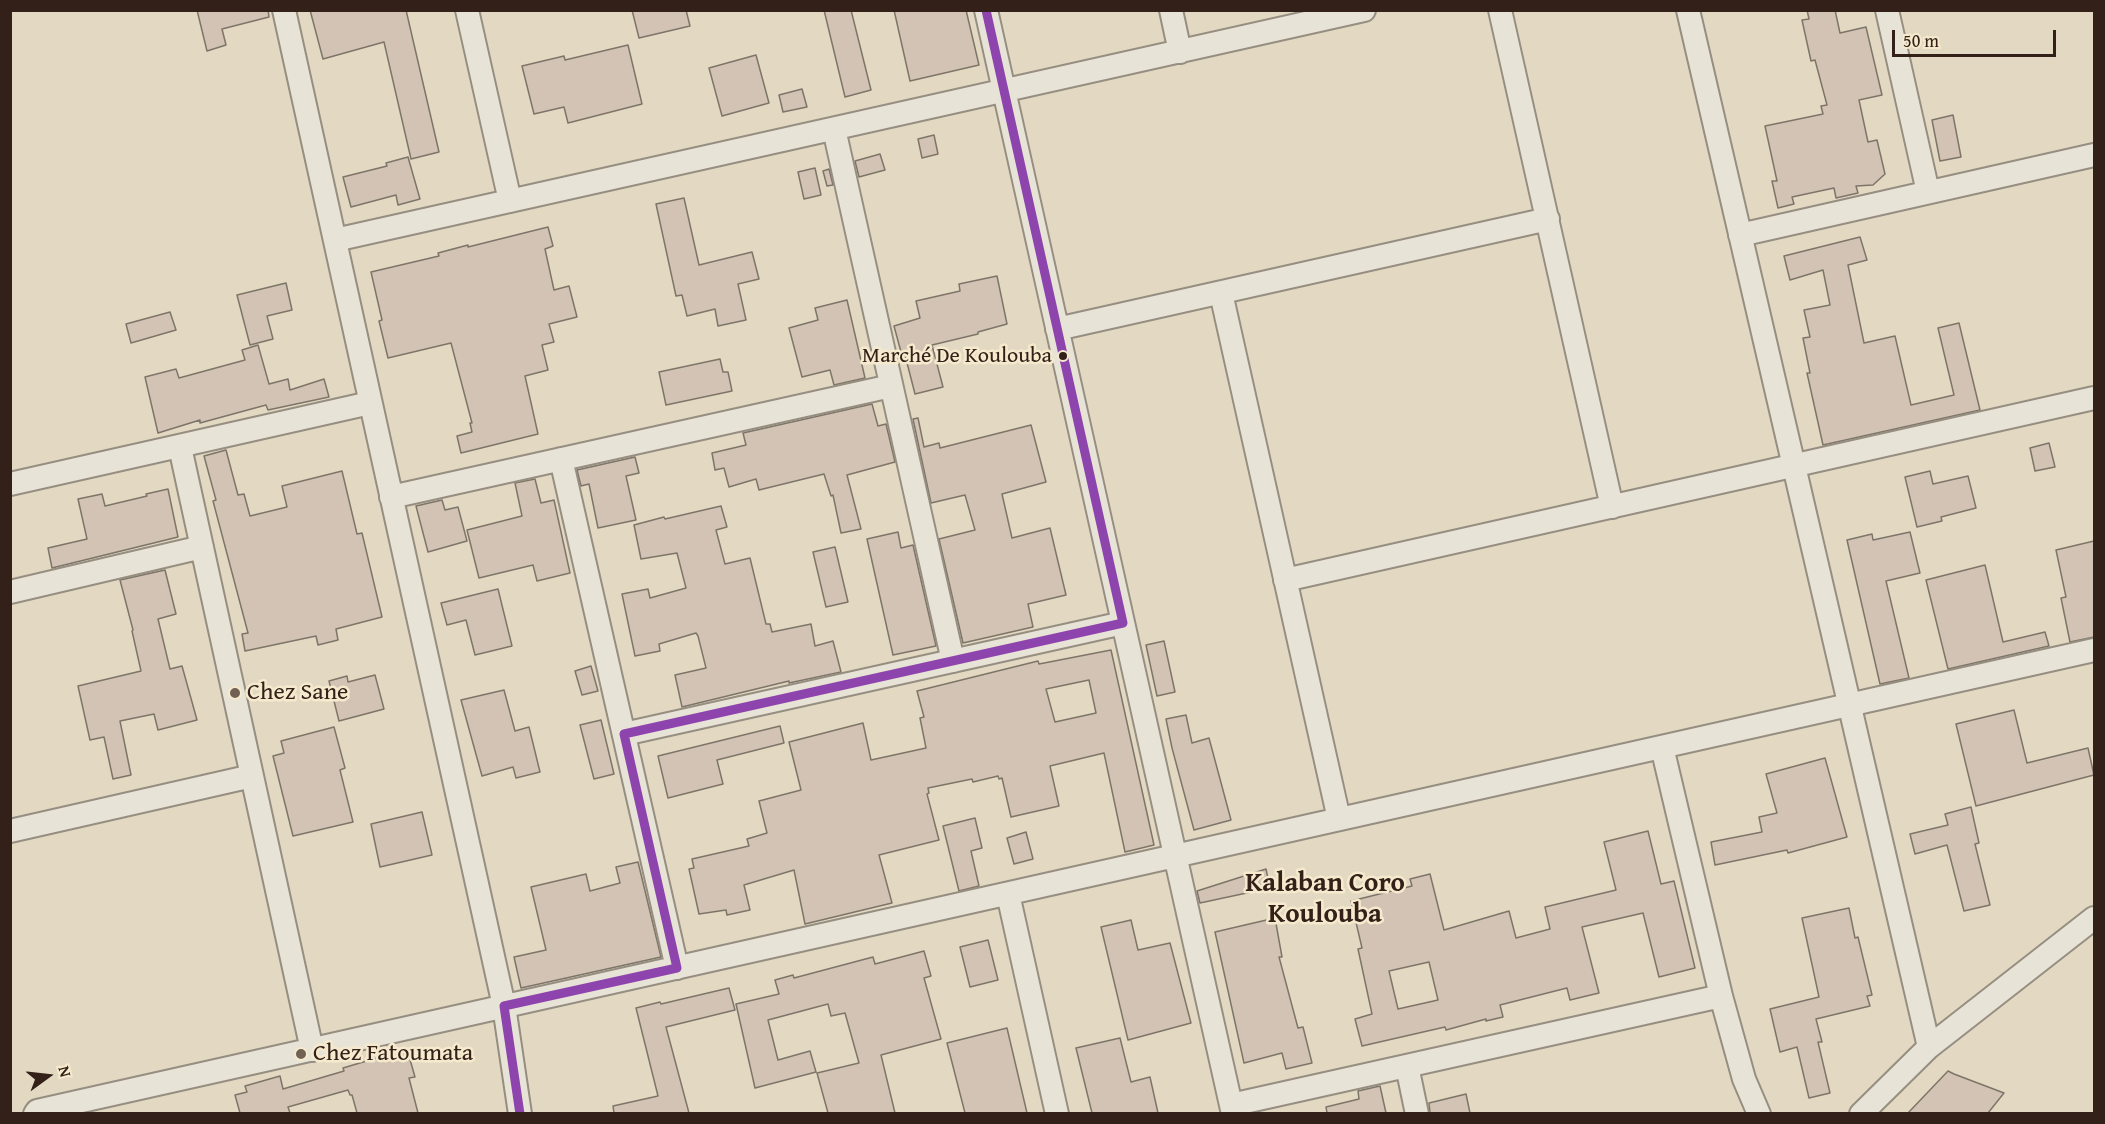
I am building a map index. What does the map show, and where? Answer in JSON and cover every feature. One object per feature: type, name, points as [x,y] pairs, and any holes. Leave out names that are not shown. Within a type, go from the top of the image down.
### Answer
[{"type":"street","points":[[284,10],[504,1006],[520,1113]]},
{"type":"street","points":[[467,10],[510,201]]},
{"type":"street","points":[[986,10],[1232,1109],[1407,1066],[1721,996]]},
{"type":"street","points":[[1171,10],[1180,52]]},
{"type":"street","points":[[335,240],[1364,10]]},
{"type":"street","points":[[1500,10],[1612,507]]},
{"type":"street","points":[[1688,10],[1929,1047]]},
{"type":"street","points":[[1887,10],[1928,192]]},
{"type":"street","points":[[834,129],[952,661]]},
{"type":"street","points":[[1740,235],[2094,155]]},
{"type":"street","points":[[1057,329],[1548,219]]},
{"type":"street","points":[[1221,293],[1340,819]]},
{"type":"street","points":[[392,497],[891,386]]},
{"type":"street","points":[[1285,580],[2094,398]]},
{"type":"street","points":[[10,484],[370,404]]},
{"type":"street","points":[[180,447],[312,1050]]},
{"type":"street","points":[[561,459],[677,968]]},
{"type":"street","points":[[10,592],[202,547]]},
{"type":"street","points":[[624,734],[1123,623]]},
{"type":"street","points":[[35,1113],[2094,651]]},
{"type":"street","points":[[1662,747],[1721,996],[1744,1079],[1759,1113]]},
{"type":"street","points":[[10,831],[252,776]]},
{"type":"street","points":[[1008,894],[1057,1113]]},
{"type":"street","points":[[1861,1113],[1929,1047],[2094,918]]},
{"type":"street","points":[[1407,1066],[1417,1113]]},
{"type":"building","points":[[197,10],[268,10],[269,17],[222,29],[226,45],[207,51]]},
{"type":"building","points":[[310,10],[406,10],[439,152],[411,159],[384,42],[323,59]]},
{"type":"building","points":[[632,10],[686,10],[690,26],[639,38]]},
{"type":"building","points":[[824,10],[851,10],[871,90],[845,97]]},
{"type":"building","points":[[894,10],[966,10],[979,65],[910,81]]},
{"type":"building","points":[[1807,10],[1835,10],[1840,33],[1866,27],[1882,95],[1859,100],[1868,142],[1877,140],[1885,174],[1873,185],[1856,186],[1858,193],[1836,198],[1834,188],[1792,197],[1794,204],[1778,208],[1772,181],[1777,181],[1765,126],[1823,114],[1821,106],[1827,105],[1815,60],[1811,61],[1802,20],[1809,19]]},
{"type":"building","points":[[628,45],[642,104],[568,123],[564,107],[534,114],[522,66],[564,56],[565,60]]},
{"type":"building","points":[[756,55],[769,103],[722,116],[709,68]]},
{"type":"building","points":[[802,89],[807,107],[783,112],[779,95]]},
{"type":"building","points":[[1953,115],[1961,157],[1940,161],[1932,120]]},
{"type":"building","points":[[934,135],[938,154],[922,158],[918,139]]},
{"type":"building","points":[[880,154],[885,170],[859,177],[855,161]]},
{"type":"building","points":[[408,157],[420,199],[398,205],[396,195],[351,207],[343,177],[387,166],[386,163]]},
{"type":"building","points":[[815,168],[821,195],[804,199],[798,172]]},
{"type":"building","points":[[829,169],[833,185],[827,186],[823,171]]},
{"type":"building","points":[[684,198],[699,265],[752,252],[759,279],[738,284],[746,320],[718,326],[715,309],[687,316],[682,295],[676,296],[656,204]]},
{"type":"building","points":[[548,227],[553,246],[545,249],[554,290],[569,286],[577,317],[549,324],[554,342],[542,345],[548,370],[525,376],[538,434],[461,453],[457,436],[472,432],[470,423],[472,423],[451,343],[388,358],[371,272],[439,256],[438,253],[468,245],[468,247]]},
{"type":"building","points":[[1860,237],[1867,260],[1848,265],[1864,343],[1895,336],[1911,405],[1954,395],[1938,328],[1959,323],[1980,410],[1823,445],[1807,373],[1810,373],[1803,338],[1810,337],[1804,310],[1830,305],[1823,270],[1790,280],[1784,256]]},
{"type":"building","points":[[997,276],[1007,324],[978,332],[978,334],[932,345],[943,387],[915,394],[904,351],[901,352],[894,326],[920,318],[916,301],[960,291],[959,284]]},
{"type":"building","points":[[286,283],[292,310],[267,316],[273,339],[250,345],[237,295]]},
{"type":"building","points":[[847,300],[865,378],[834,385],[830,370],[802,377],[789,328],[818,320],[815,308]]},
{"type":"building","points":[[170,312],[176,330],[131,343],[126,324]]},
{"type":"building","points":[[258,345],[269,384],[288,379],[290,390],[324,379],[329,397],[268,410],[266,405],[200,423],[200,420],[158,433],[145,377],[176,369],[179,378],[245,360],[242,350]]},
{"type":"building","points":[[720,359],[723,372],[728,372],[732,391],[666,405],[659,372]]},
{"type":"building","points":[[872,404],[878,426],[886,424],[895,462],[847,475],[861,529],[841,533],[833,495],[831,496],[824,474],[759,490],[756,479],[729,487],[724,468],[715,470],[712,453],[746,445],[743,433]]},
{"type":"building","points":[[918,418],[924,447],[939,443],[940,448],[1031,425],[1046,482],[1002,494],[1012,538],[1050,528],[1066,595],[1028,604],[1033,627],[963,643],[939,539],[975,530],[965,495],[931,503],[913,419]]},
{"type":"building","points":[[2049,443],[2055,467],[2035,471],[2030,448]]},
{"type":"building","points":[[226,450],[238,495],[244,494],[250,516],[287,507],[282,486],[342,471],[357,534],[362,533],[382,617],[336,629],[338,640],[318,645],[316,636],[245,651],[242,634],[248,633],[213,501],[216,500],[204,456]]},
{"type":"building","points":[[635,457],[639,473],[626,476],[636,520],[598,528],[589,484],[581,486],[577,470]]},
{"type":"building","points":[[1930,471],[1933,484],[1968,476],[1976,508],[1941,517],[1942,521],[1917,527],[1905,477]]},
{"type":"building","points":[[535,479],[541,503],[554,500],[570,573],[537,581],[533,565],[479,578],[467,530],[522,516],[515,483]]},
{"type":"building","points":[[168,489],[178,537],[52,568],[48,548],[87,539],[78,499],[102,494],[105,506]]},
{"type":"building","points":[[442,500],[445,510],[458,507],[467,541],[428,552],[416,506]]},
{"type":"building","points":[[721,506],[727,527],[716,530],[725,564],[750,558],[766,624],[770,624],[772,632],[811,624],[815,646],[833,641],[841,672],[789,683],[789,681],[682,707],[675,675],[706,668],[696,633],[659,644],[660,651],[635,656],[622,594],[648,589],[650,598],[686,588],[677,553],[641,559],[634,525]]},
{"type":"building","points":[[898,532],[901,548],[913,545],[936,646],[893,655],[867,539]]},
{"type":"building","points":[[1910,532],[1920,573],[1886,581],[1909,678],[1880,684],[1847,540],[1872,534],[1873,540]]},
{"type":"building","points":[[2094,541],[2094,637],[2070,642],[2061,598],[2066,597],[2056,550]]},
{"type":"building","points":[[835,547],[848,602],[826,607],[813,552]]},
{"type":"building","points":[[1985,565],[2003,642],[2045,632],[2049,646],[1948,669],[1926,580]]},
{"type":"building","points":[[165,570],[176,614],[158,619],[170,669],[182,666],[197,720],[158,730],[154,714],[120,721],[131,775],[113,779],[104,737],[90,740],[78,686],[141,671],[120,580]]},
{"type":"building","points":[[498,589],[512,646],[475,655],[466,620],[447,625],[441,603]]},
{"type":"building","points":[[1164,641],[1175,692],[1157,696],[1146,645]]},
{"type":"building","points":[[1111,650],[1154,845],[1125,852],[1104,753],[1050,766],[1059,806],[1011,817],[1002,778],[999,779],[998,776],[928,788],[929,793],[927,794],[939,840],[879,855],[892,903],[805,924],[794,870],[744,885],[750,910],[727,915],[726,910],[699,914],[689,869],[694,868],[692,859],[749,846],[747,839],[767,833],[759,801],[801,790],[789,742],[863,723],[871,760],[926,748],[920,718],[924,717],[917,691],[1038,661],[1039,664]],"holes":[[[1089,680],[1096,713],[1055,722],[1046,689]]]},
{"type":"building","points":[[591,666],[598,691],[582,695],[575,671]]},
{"type":"building","points":[[375,675],[384,709],[339,721],[329,681],[347,676],[348,682]]},
{"type":"building","points":[[504,690],[515,731],[529,727],[540,772],[516,778],[513,767],[482,776],[461,700]]},
{"type":"building","points":[[2014,710],[2027,763],[2088,748],[2094,775],[1976,806],[1956,724]]},
{"type":"building","points":[[1186,715],[1192,743],[1209,738],[1231,820],[1194,830],[1166,719]]},
{"type":"building","points":[[601,720],[614,774],[594,779],[580,725]]},
{"type":"building","points":[[780,726],[784,743],[717,760],[723,784],[668,798],[658,756]]},
{"type":"building","points":[[334,727],[345,768],[340,770],[353,822],[293,836],[273,756],[284,753],[281,741]]},
{"type":"building","points":[[1825,758],[1847,837],[1788,853],[1787,850],[1715,865],[1711,842],[1762,832],[1759,817],[1777,813],[1766,774]]},
{"type":"building","points":[[1971,807],[1979,843],[1975,844],[1990,905],[1964,911],[1947,845],[1915,854],[1910,834],[1948,825],[1945,814]]},
{"type":"building","points":[[422,812],[432,855],[380,867],[371,824]]},
{"type":"building","points":[[975,818],[982,848],[971,851],[979,886],[959,891],[943,826]]},
{"type":"building","points":[[1648,831],[1661,884],[1674,881],[1695,968],[1659,977],[1643,913],[1582,927],[1599,993],[1570,1000],[1567,988],[1500,1005],[1503,1017],[1486,1021],[1486,1019],[1446,1030],[1445,1027],[1362,1046],[1355,1019],[1372,1014],[1358,949],[1362,948],[1351,901],[1412,886],[1410,879],[1430,874],[1444,930],[1509,911],[1516,938],[1550,929],[1545,907],[1616,890],[1604,842]],"holes":[[[1429,962],[1438,1000],[1398,1009],[1389,971]]]},
{"type":"building","points":[[1026,832],[1033,859],[1014,864],[1007,838]]},
{"type":"building","points":[[638,862],[661,957],[521,988],[514,957],[546,950],[531,887],[586,874],[590,891],[620,883],[616,867]]},
{"type":"building","points":[[1266,869],[1270,888],[1200,903],[1197,891]]},
{"type":"building","points":[[1849,908],[1855,938],[1858,937],[1872,995],[1867,996],[1870,1006],[1816,1019],[1822,1042],[1818,1042],[1830,1093],[1809,1098],[1797,1047],[1780,1052],[1770,1009],[1819,997],[1802,918]]},
{"type":"building","points":[[1275,918],[1282,957],[1279,957],[1298,1028],[1303,1027],[1312,1063],[1286,1069],[1282,1053],[1244,1063],[1215,932]]},
{"type":"building","points":[[1131,920],[1138,950],[1170,943],[1191,1023],[1128,1040],[1101,927]]},
{"type":"building","points":[[988,940],[998,980],[970,987],[960,947]]},
{"type":"building","points":[[924,951],[931,976],[924,978],[941,1039],[881,1055],[895,1113],[828,1113],[817,1073],[859,1063],[845,1013],[831,1016],[828,1004],[768,1020],[778,1060],[810,1051],[816,1072],[755,1088],[736,1004],[779,994],[775,980],[793,975],[794,978],[873,957],[875,964]]},
{"type":"building","points":[[729,988],[735,1010],[666,1027],[689,1113],[614,1113],[613,1106],[658,1096],[636,1008]]},
{"type":"building","points":[[1007,1028],[1027,1113],[965,1113],[947,1043]]},
{"type":"building","points":[[1120,1038],[1131,1082],[1150,1077],[1158,1113],[1092,1113],[1076,1048]]},
{"type":"building","points":[[407,1049],[415,1077],[409,1078],[418,1113],[357,1113],[352,1095],[348,1090],[288,1107],[290,1113],[240,1113],[235,1095],[247,1092],[245,1086],[280,1076],[283,1089]]},
{"type":"building","points":[[1948,1071],[2004,1093],[1988,1113],[1908,1113]]},
{"type":"building","points":[[1380,1086],[1386,1113],[1327,1113],[1326,1107],[1359,1099],[1358,1091]]},
{"type":"building","points":[[1466,1094],[1470,1113],[1430,1113],[1429,1103]]},
{"type":"transit line","points":[[986,10],[1123,623]]},
{"type":"transit line","points":[[624,734],[1123,623]]},
{"type":"transit line","points":[[624,734],[677,968]]},
{"type":"transit line","points":[[504,1006],[677,968]]},
{"type":"transit line","points":[[504,1006],[520,1114]]},
{"type":"place","name":"Marché De Koulouba","points":[[1063,356]]},
{"type":"place","name":"Chez Sane","points":[[235,693]]},
{"type":"place","name":"Chez Fatoumata","points":[[301,1054]]},
{"type":"district","name":"Kalaban Coro Koulouba","points":[[1325,900]]}]
